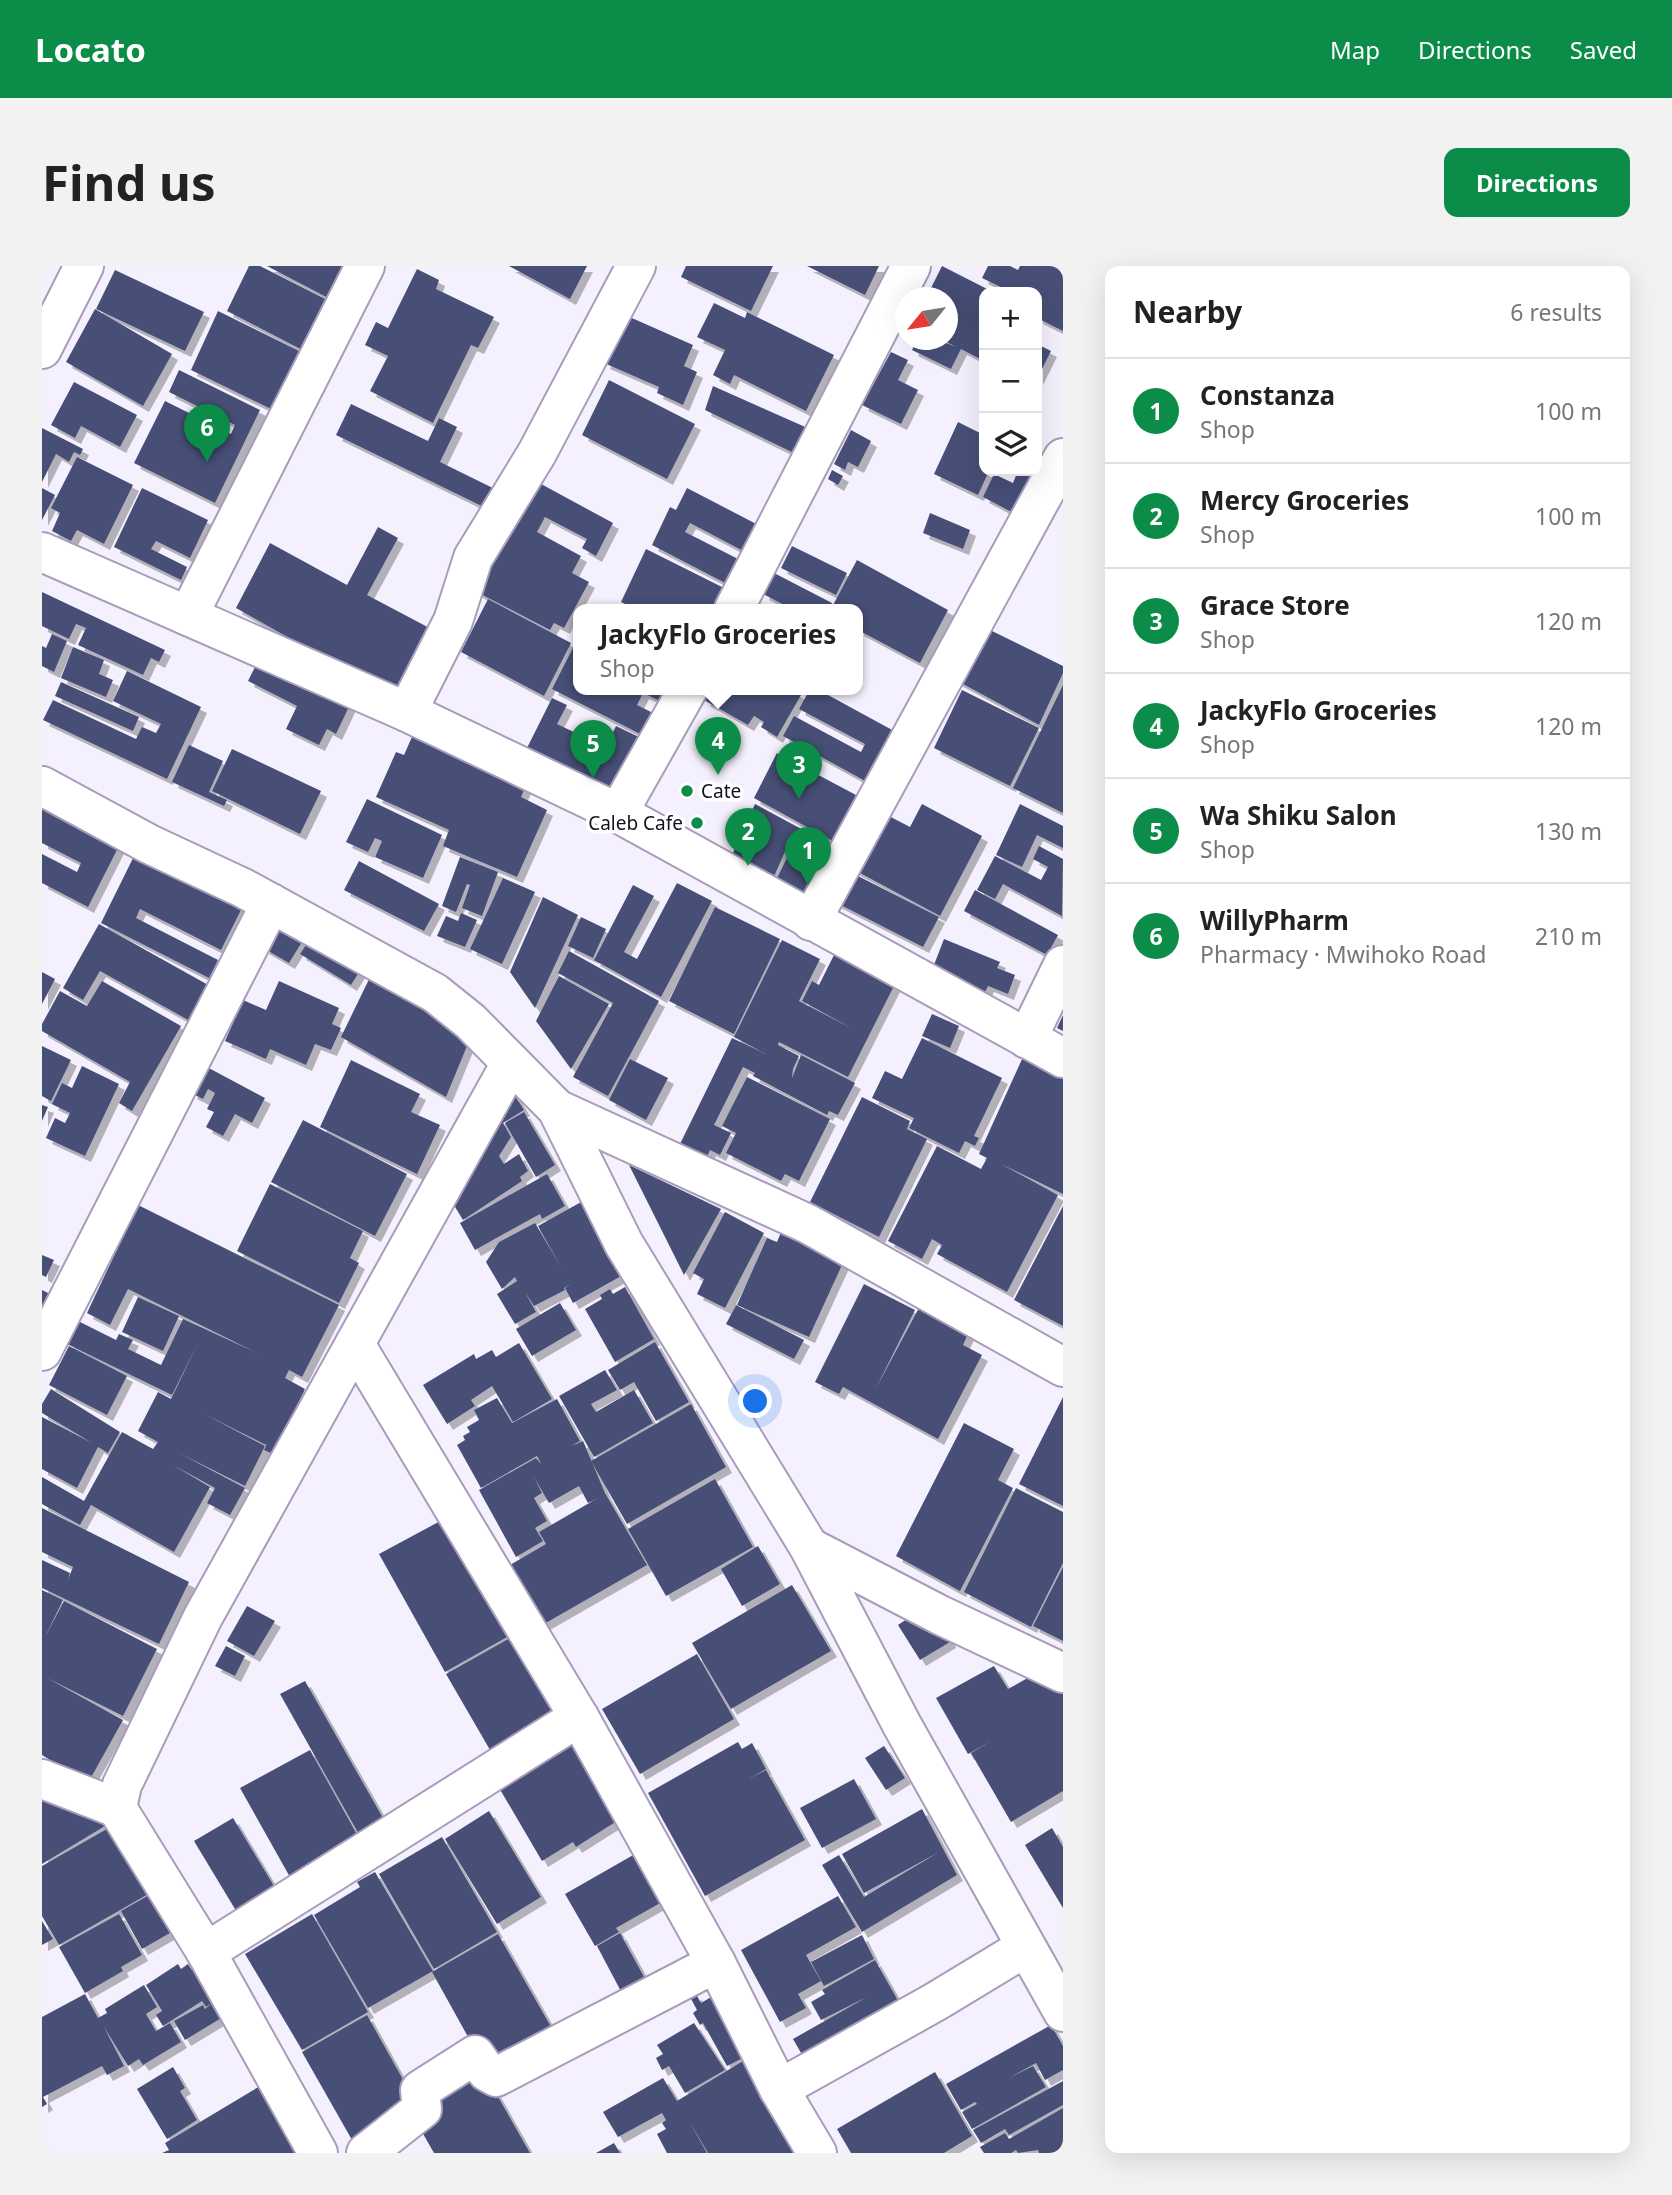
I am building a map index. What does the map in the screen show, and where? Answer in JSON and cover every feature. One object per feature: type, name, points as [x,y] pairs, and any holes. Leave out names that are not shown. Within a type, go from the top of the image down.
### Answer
[{"type":"street","points":[[42,349],[84,266]]},
{"type":"street","points":[[188,616],[365,266]]},
{"type":"street","points":[[407,712],[453,621],[473,558],[537,453],[636,266]]},
{"type":"street","points":[[737,604],[911,266]]},
{"type":"street","points":[[811,921],[1063,458]]},
{"type":"street","points":[[42,552],[407,712],[618,813],[1063,1058]]},
{"type":"street","points":[[618,813],[685,695]]},
{"type":"street","points":[[42,786],[149,844],[271,903],[435,993],[470,1021],[557,1109],[624,1244],[809,1548],[902,1725],[1063,2012]]},
{"type":"street","points":[[42,1351],[271,903]]},
{"type":"street","points":[[1027,1039],[1063,965]]},
{"type":"street","points":[[117,1808],[122,1786],[203,1617],[511,1063]]},
{"type":"street","points":[[557,1109],[808,1224],[1063,1367]]},
{"type":"street","points":[[355,1344],[579,1717],[716,1963],[779,2089],[817,2153]]},
{"type":"street","points":[[809,1548],[940,1615],[1063,1673]]},
{"type":"street","points":[[205,1952],[579,1717]]},
{"type":"street","points":[[42,1779],[117,1808],[205,1952],[318,2153]]},
{"type":"street","points":[[779,2089],[1026,1947]]},
{"type":"street","points":[[366,2153],[422,2109],[421,2090],[475,2056],[487,2072],[496,2077],[716,1963]]},
{"type":"building","points":[[249,266],[260,266],[333,303],[308,353],[227,311]]},
{"type":"building","points":[[267,266],[347,266],[330,299]]},
{"type":"building","points":[[509,266],[587,266],[570,299]]},
{"type":"building","points":[[686,266],[773,266],[751,311],[681,277]]},
{"type":"building","points":[[807,266],[879,266],[865,295]]},
{"type":"building","points":[[942,266],[983,287],[979,287],[979,358],[961,349],[951,369],[912,350],[958,350],[958,287],[932,287]]},
{"type":"building","points":[[988,266],[1010,266],[1018,270],[1020,266],[1063,266],[1063,331],[1042,320],[1042,287],[1001,287],[982,278]]},
{"type":"building","points":[[417,269],[439,280],[436,289],[494,317],[478,348],[471,345],[433,423],[370,391],[388,356],[365,345],[376,322],[388,328]]},
{"type":"building","points":[[115,270],[204,312],[185,351],[96,309]]},
{"type":"building","points":[[714,303],[745,318],[747,312],[834,355],[806,411],[734,375],[730,384],[713,375],[725,350],[697,337]]},
{"type":"building","points":[[95,309],[172,354],[143,406],[66,362]]},
{"type":"building","points":[[218,311],[299,351],[271,409],[191,370]]},
{"type":"building","points":[[625,315],[693,345],[684,366],[697,372],[683,405],[657,393],[659,387],[604,363]]},
{"type":"building","points":[[1042,346],[1051,351],[1042,369]]},
{"type":"building","points":[[891,352],[908,360],[898,380],[918,390],[901,424],[862,405]]},
{"type":"building","points":[[179,370],[260,410],[215,503],[134,463],[165,401],[231,434],[235,425],[169,392]]},
{"type":"building","points":[[609,380],[695,424],[667,479],[582,435]]},
{"type":"building","points":[[74,382],[137,415],[120,447],[81,426],[75,438],[51,425]]},
{"type":"building","points":[[713,386],[812,430],[800,456],[705,410]]},
{"type":"building","points":[[351,404],[428,441],[439,418],[457,427],[440,462],[505,494],[496,513],[336,435]]},
{"type":"building","points":[[958,422],[979,432],[979,476],[987,476],[978,495],[934,474]]},
{"type":"building","points":[[42,428],[83,449],[80,455],[74,452],[69,462],[56,454],[42,482]]},
{"type":"building","points":[[851,430],[871,441],[858,467],[848,462],[845,470],[834,464]]},
{"type":"building","points":[[77,457],[133,485],[104,544],[77,530],[71,541],[52,531],[60,513],[51,508]]},
{"type":"building","points":[[1042,459],[1050,463],[1023,518],[983,497],[993,476],[1013,483],[1016,476],[1042,476]]},
{"type":"building","points":[[832,470],[843,476],[838,485],[828,479]]},
{"type":"building","points":[[530,478],[613,523],[596,556],[582,548],[587,539],[545,517],[537,532],[581,556],[572,573],[589,582],[577,604],[573,604],[573,611],[564,628],[554,623],[550,630],[471,589]]},
{"type":"building","points":[[42,488],[55,495],[42,520]]},
{"type":"building","points":[[142,488],[208,520],[190,558],[156,541],[151,549],[187,567],[181,580],[114,547]]},
{"type":"building","points":[[687,488],[766,529],[747,553],[690,523],[685,532],[742,561],[729,585],[652,545],[670,507],[676,510]]},
{"type":"building","points":[[930,513],[970,530],[963,549],[923,533]]},
{"type":"building","points":[[378,527],[398,538],[367,595],[437,632],[401,701],[236,608],[270,543],[347,585]]},
{"type":"building","points":[[792,546],[847,573],[836,595],[781,568]]},
{"type":"building","points":[[646,549],[728,590],[721,604],[621,602]]},
{"type":"building","points":[[857,560],[948,610],[920,663],[863,633],[863,604],[834,604]]},
{"type":"building","points":[[774,573],[832,603],[782,604],[763,594]]},
{"type":"building","points":[[42,592],[165,650],[159,662],[151,658],[143,675],[78,645],[86,628],[76,624],[69,639],[42,626]]},
{"type":"building","points":[[488,599],[571,643],[544,696],[461,652]]},
{"type":"building","points":[[990,630],[1063,666],[1063,673],[1039,725],[950,677]]},
{"type":"building","points":[[52,634],[67,641],[54,672],[42,666],[42,646],[46,648]]},
{"type":"building","points":[[266,645],[357,690],[336,734],[327,729],[319,745],[286,729],[297,706],[248,681]]},
{"type":"building","points":[[73,647],[104,660],[99,674],[113,680],[106,697],[61,678]]},
{"type":"building","points":[[573,648],[573,695],[642,695],[637,705],[657,715],[646,737],[552,689]]},
{"type":"building","points":[[127,671],[201,707],[167,779],[43,720],[53,700],[136,739],[142,727],[156,733],[161,724],[113,701]]},
{"type":"building","points":[[61,682],[139,717],[133,731],[55,696]]},
{"type":"building","points":[[1063,685],[1063,813],[1013,788]]},
{"type":"building","points":[[962,690],[1039,728],[1010,786],[934,748]]},
{"type":"building","points":[[647,695],[666,695],[662,702]]},
{"type":"building","points":[[707,695],[801,695],[777,737],[761,727],[764,722],[754,716],[748,725],[704,700]]},
{"type":"building","points":[[807,695],[828,695],[894,731],[867,782],[783,736],[794,716],[861,752],[865,744],[799,709]]},
{"type":"building","points":[[552,698],[567,705],[557,724],[582,736],[579,744],[602,755],[616,726],[643,739],[612,801],[523,756]]},
{"type":"building","points":[[419,721],[532,772],[521,797],[547,810],[517,877],[443,846],[449,830],[376,797],[396,752],[404,755]]},
{"type":"building","points":[[189,745],[223,761],[209,792],[227,800],[224,806],[172,782]]},
{"type":"building","points":[[232,749],[321,791],[300,834],[212,791]]},
{"type":"building","points":[[777,753],[871,803],[847,849],[754,798]]},
{"type":"building","points":[[42,799],[122,840],[88,907],[42,883],[42,854],[77,872],[81,863],[42,843]]},
{"type":"building","points":[[367,799],[442,835],[423,878],[375,857],[382,841],[375,838],[368,852],[346,842]]},
{"type":"building","points":[[755,804],[844,852],[834,871],[787,847],[768,890],[727,866]]},
{"type":"building","points":[[922,804],[982,836],[940,916],[847,866],[885,814],[910,827]]},
{"type":"building","points":[[1020,804],[1063,826],[1063,848],[1037,835],[1022,867],[996,855]]},
{"type":"building","points":[[1039,846],[1063,859],[1062,916],[1003,884],[995,899],[977,890],[995,856],[1041,880],[1048,867],[1033,859]]},
{"type":"building","points":[[137,850],[244,904],[221,950],[140,909],[136,918],[218,960],[209,978],[101,923]]},
{"type":"building","points":[[790,852],[828,871],[813,901],[775,882]]},
{"type":"building","points":[[460,857],[498,872],[482,916],[462,908],[470,885],[467,884],[456,912],[442,906]]},
{"type":"building","points":[[359,861],[439,904],[424,931],[344,890]]},
{"type":"building","points":[[846,870],[939,917],[923,947],[831,900]]},
{"type":"building","points":[[503,878],[535,892],[502,964],[470,949]]},
{"type":"building","points":[[677,883],[712,901],[661,997],[594,960],[633,885],[654,896],[624,952],[637,959]]},
{"type":"building","points":[[975,890],[1058,935],[1047,955],[964,911]]},
{"type":"building","points":[[543,897],[578,915],[535,1008],[510,972]]},
{"type":"building","points":[[715,907],[780,939],[734,1034],[669,1001]]},
{"type":"building","points":[[461,913],[477,920],[465,947],[437,936],[446,916],[458,921]]},
{"type":"building","points":[[282,916],[363,966],[351,985],[300,954],[306,945],[302,942],[289,963],[263,948]]},
{"type":"building","points":[[581,917],[606,929],[593,958],[568,946]]},
{"type":"building","points":[[99,924],[210,986],[190,1021],[100,971],[83,1000],[63,988]]},
{"type":"building","points":[[944,939],[1000,962],[997,968],[1015,975],[1008,994],[988,986],[985,992],[932,970]]},
{"type":"building","points":[[782,940],[820,959],[799,1001],[853,1029],[802,1001],[812,981],[819,985],[834,955],[894,986],[848,1077],[779,1042],[778,1045],[799,1056],[792,1078],[801,1055],[855,1083],[838,1115],[829,1111],[827,1115],[753,1076],[755,1073],[743,1067],[714,1125],[731,1133],[720,1155],[710,1150],[706,1159],[679,1146],[732,1038],[768,1055],[734,1037]]},
{"type":"building","points":[[569,951],[659,1001],[608,1096],[573,1077],[613,1003],[558,973]]},
{"type":"building","points":[[374,969],[464,1020],[467,1046],[446,1097],[341,1037]]},
{"type":"building","points":[[42,972],[55,979],[42,1004]]},
{"type":"building","points":[[559,976],[609,1004],[571,1069],[536,1021]]},
{"type":"building","points":[[102,981],[181,1026],[132,1111],[119,1103],[130,1082],[42,1031],[42,1024],[60,991],[87,1006]]},
{"type":"building","points":[[279,981],[339,1008],[332,1024],[341,1028],[331,1050],[315,1044],[306,1065],[270,1049],[266,1059],[225,1041],[243,1000],[266,1010]]},
{"type":"building","points":[[932,1014],[959,1026],[950,1048],[922,1036]]},
{"type":"building","points":[[1063,1015],[1063,1031],[1057,1028]]},
{"type":"building","points":[[922,1038],[1002,1078],[974,1136],[979,1138],[975,1146],[965,1141],[959,1153],[909,1128],[914,1118],[872,1098],[885,1071],[902,1079]]},
{"type":"building","points":[[42,1046],[71,1060],[51,1101],[42,1096]]},
{"type":"building","points":[[1023,1057],[1063,1076],[1063,1194],[1001,1164],[1058,1195],[1007,1292],[937,1254],[942,1245],[932,1239],[922,1259],[888,1241],[937,1146],[981,1169],[987,1158],[979,1154]]},
{"type":"building","points":[[630,1059],[668,1078],[646,1120],[609,1100]]},
{"type":"building","points":[[351,1060],[420,1094],[411,1112],[440,1125],[417,1174],[320,1127]]},
{"type":"building","points":[[82,1066],[119,1084],[85,1156],[46,1138],[55,1118],[65,1123],[70,1113],[52,1104],[62,1083],[72,1088]]},
{"type":"building","points":[[205,1066],[265,1098],[252,1123],[235,1114],[223,1136],[206,1127],[214,1112],[207,1109],[215,1093],[208,1089],[203,1099],[191,1093]]},
{"type":"building","points":[[747,1077],[830,1119],[799,1181],[785,1174],[781,1181],[726,1153],[736,1133],[722,1126]]},
{"type":"building","points":[[514,1094],[524,1110],[503,1123],[511,1137],[499,1156],[504,1164],[519,1154],[528,1171],[520,1177],[522,1181],[463,1220],[449,1197]]},
{"type":"building","points":[[862,1097],[910,1121],[907,1129],[927,1139],[879,1237],[810,1202]]},
{"type":"building","points":[[42,1105],[48,1107],[42,1121]]},
{"type":"building","points":[[524,1112],[555,1165],[536,1177],[505,1123]]},
{"type":"building","points":[[303,1120],[407,1174],[375,1236],[271,1182]]},
{"type":"building","points":[[629,1165],[721,1209],[684,1275]]},
{"type":"building","points":[[547,1174],[565,1206],[542,1219],[540,1214],[475,1250],[460,1223]]},
{"type":"building","points":[[270,1184],[363,1231],[350,1258],[359,1263],[339,1303],[237,1251]]},
{"type":"building","points":[[583,1201],[623,1275],[573,1303],[565,1288],[571,1284],[534,1306],[525,1292],[536,1312],[515,1324],[497,1294],[517,1281],[515,1277],[502,1289],[486,1262],[499,1242],[535,1223],[561,1267],[538,1226]]},
{"type":"building","points":[[138,1205],[339,1305],[302,1377],[289,1370],[285,1378],[305,1389],[273,1454],[264,1450],[268,1441],[266,1445],[204,1414],[265,1446],[245,1486],[179,1453],[245,1488],[230,1515],[207,1503],[215,1488],[173,1465],[210,1487],[174,1552],[91,1505],[80,1525],[42,1504],[42,1477],[84,1501],[122,1432],[153,1449],[158,1442],[138,1431],[158,1392],[171,1399],[198,1343],[172,1395],[67,1344],[78,1321],[116,1340],[119,1334],[133,1340],[128,1349],[161,1365],[183,1319],[259,1354],[128,1289],[110,1325],[87,1313]]},
{"type":"building","points":[[1063,1206],[1063,1326],[1014,1300]]},
{"type":"building","points":[[725,1212],[764,1233],[725,1308],[697,1294],[704,1279],[693,1273]]},
{"type":"building","points":[[784,1225],[847,1254],[809,1337],[737,1305],[767,1238],[777,1242]]},
{"type":"building","points":[[42,1255],[54,1260],[46,1277],[42,1275]]},
{"type":"building","points":[[864,1284],[915,1310],[875,1390],[920,1306],[969,1332],[963,1345],[982,1355],[938,1439],[843,1387],[839,1394],[815,1382]]},
{"type":"building","points":[[625,1287],[654,1339],[615,1362],[585,1309],[602,1299],[600,1295],[610,1289],[613,1294]]},
{"type":"building","points":[[42,1290],[52,1295],[42,1315]]},
{"type":"building","points":[[138,1297],[179,1316],[163,1351],[122,1332]]},
{"type":"building","points":[[560,1303],[576,1330],[532,1356],[516,1329]]},
{"type":"building","points":[[736,1305],[804,1340],[794,1359],[726,1324]]},
{"type":"building","points":[[655,1342],[689,1402],[656,1421],[634,1382],[620,1390],[608,1370]]},
{"type":"building","points":[[519,1343],[552,1399],[513,1422],[492,1386],[471,1400],[475,1406],[447,1424],[423,1385],[474,1354],[476,1359],[492,1350],[496,1357]]},
{"type":"building","points":[[69,1346],[127,1376],[107,1415],[49,1385]]},
{"type":"building","points":[[605,1370],[617,1390],[591,1404],[596,1412],[634,1390],[653,1423],[594,1457],[559,1396]]},
{"type":"building","points":[[51,1389],[120,1432],[108,1453],[98,1447],[77,1488],[42,1469],[42,1417],[92,1443],[42,1413],[42,1404]]},
{"type":"building","points":[[1063,1397],[1063,1506],[1019,1484]]},
{"type":"building","points":[[497,1398],[512,1423],[557,1399],[580,1441],[571,1446],[583,1441],[605,1493],[647,1565],[544,1624],[510,1565],[546,1544],[539,1532],[598,1498],[588,1503],[579,1486],[549,1503],[534,1477],[542,1493],[534,1498],[547,1521],[535,1528],[543,1541],[516,1557],[479,1490],[536,1458],[541,1464],[537,1456],[481,1488],[457,1445],[465,1440],[463,1436],[470,1432],[467,1427],[479,1420],[474,1410]]},
{"type":"building","points":[[691,1404],[726,1467],[627,1524],[591,1461]]},
{"type":"building","points":[[964,1423],[1014,1449],[998,1480],[1013,1488],[960,1591],[896,1556]]},
{"type":"building","points":[[715,1479],[753,1547],[666,1596],[628,1529]]},
{"type":"building","points":[[1016,1488],[1063,1512],[1063,1563],[1031,1627],[964,1592]]},
{"type":"building","points":[[42,1508],[189,1582],[159,1644],[42,1588],[42,1560],[70,1573],[67,1582],[73,1567],[42,1552]]},
{"type":"building","points":[[444,1519],[509,1636],[445,1672],[379,1554]]},
{"type":"building","points":[[758,1546],[780,1584],[742,1606],[721,1569]]},
{"type":"building","points":[[1063,1567],[1063,1641],[1033,1626]]},
{"type":"building","points":[[792,1585],[831,1651],[731,1709],[692,1643]]},
{"type":"building","points":[[42,1590],[63,1600],[45,1637],[64,1601],[157,1649],[123,1716],[47,1678],[123,1720],[88,1783],[42,1755]]},
{"type":"building","points":[[247,1606],[275,1621],[254,1656],[227,1641]]},
{"type":"building","points":[[910,1617],[944,1627],[950,1642],[920,1660],[898,1625]]},
{"type":"building","points":[[510,1638],[560,1725],[497,1762],[446,1674]]},
{"type":"building","points":[[226,1646],[245,1656],[235,1676],[215,1666]]},
{"type":"building","points":[[697,1654],[734,1719],[640,1774],[602,1709]]},
{"type":"building","points":[[994,1666],[1008,1689],[1049,1666],[1063,1692],[1063,1791],[1011,1822],[971,1753],[991,1741],[968,1754],[936,1698]]},
{"type":"building","points":[[305,1681],[391,1832],[366,1847],[280,1694]]},
{"type":"building","points":[[564,1731],[617,1821],[576,1847],[573,1842],[542,1861],[491,1774]]},
{"type":"building","points":[[738,1742],[742,1749],[752,1743],[766,1769],[750,1778],[766,1770],[805,1840],[705,1896],[648,1793]]},
{"type":"building","points":[[884,1746],[905,1778],[886,1790],[865,1758]]},
{"type":"building","points":[[310,1750],[364,1847],[295,1886],[240,1788]]},
{"type":"building","points":[[854,1779],[876,1819],[822,1848],[800,1808]]},
{"type":"building","points":[[42,1786],[115,1820],[42,1864]]},
{"type":"building","points":[[922,1809],[957,1875],[862,1932],[822,1865],[839,1855],[864,1897],[939,1852],[864,1893],[842,1854]]},
{"type":"building","points":[[489,1811],[541,1897],[497,1924],[445,1839]]},
{"type":"building","points":[[233,1818],[277,1891],[238,1914],[194,1841]]},
{"type":"building","points":[[119,1822],[157,1889],[59,1945],[42,1916],[42,1866]]},
{"type":"building","points":[[1052,1828],[1063,1847],[1063,1908],[1025,1845]]},
{"type":"building","points":[[442,1837],[497,1932],[434,1969],[379,1874]]},
{"type":"building","points":[[635,1854],[662,1902],[616,1928],[619,1932],[595,1946],[565,1894]]},
{"type":"building","points":[[375,1872],[433,1971],[368,2008],[314,1915],[360,1887],[357,1882]]},
{"type":"building","points":[[156,1891],[177,1929],[142,1949],[121,1911]]},
{"type":"building","points":[[838,1896],[856,1927],[806,1955],[821,1981],[798,1994],[806,2008],[780,2022],[741,1950]]},
{"type":"building","points":[[119,1914],[142,1955],[121,1967],[123,1971],[85,1993],[59,1947]]},
{"type":"building","points":[[312,1914],[368,2012],[302,2050],[245,1954]]},
{"type":"building","points":[[42,1921],[53,1939],[42,1945]]},
{"type":"building","points":[[620,1933],[649,1986],[625,1999],[597,1946]]},
{"type":"building","points":[[498,1934],[554,2032],[487,2071],[432,1972]]},
{"type":"building","points":[[862,1935],[874,1959],[824,1986],[811,1962]]},
{"type":"building","points":[[875,1960],[900,2004],[804,2058],[793,2039],[867,1997],[821,2020],[811,2002],[825,1994],[822,1990]]},
{"type":"building","points":[[178,1964],[181,1969],[188,1964],[192,1970],[198,1966],[203,1974],[197,1978],[202,1986],[208,1983],[233,2011],[185,2040],[174,2021],[203,2005],[205,2009],[213,2002],[206,2007],[202,2001],[163,2026],[156,2015],[162,2011],[146,1985]]},
{"type":"building","points":[[144,1985],[157,2007],[146,2014],[156,2031],[170,2023],[181,2042],[143,2065],[139,2059],[128,2066],[104,2027],[124,2066],[107,2075],[102,2066],[43,2097],[47,2104],[42,2107],[42,2017],[85,1994],[98,2018],[107,2013],[105,2009]]},
{"type":"building","points":[[696,1994],[701,2003],[713,1996],[747,2056],[727,2066],[703,2023],[700,2025],[693,2013],[697,2010],[690,1997]]},
{"type":"building","points":[[367,2015],[420,2110],[356,2147],[302,2052]]},
{"type":"building","points":[[694,2023],[725,2070],[685,2093],[669,2066],[662,2070],[656,2058],[663,2054],[657,2045]]},
{"type":"building","points":[[1051,2025],[1063,2046],[1063,2070],[1045,2080],[1036,2063],[1011,2077],[1033,2066],[1046,2087],[972,2129],[962,2112],[977,2104],[975,2102],[961,2110],[946,2084]]},
{"type":"building","points":[[743,2061],[799,2153],[708,2153],[689,2121],[707,2153],[667,2153],[657,2134],[666,2129],[662,2123],[666,2120],[662,2113],[618,2137],[603,2112],[663,2078],[677,2101]]},
{"type":"building","points":[[480,2065],[530,2153],[434,2153],[414,2118],[422,2091]]},
{"type":"building","points":[[173,2067],[185,2088],[180,2091],[197,2120],[167,2139],[137,2089]]},
{"type":"building","points":[[935,2072],[972,2136],[944,2153],[851,2153],[837,2129]]},
{"type":"building","points":[[1063,2081],[1063,2105],[1009,2135],[1005,2129],[981,2143],[973,2130]]},
{"type":"building","points":[[265,2083],[303,2148],[295,2153],[162,2153],[169,2150],[165,2143]]},
{"type":"building","points":[[1063,2108],[1063,2153],[1039,2153],[1038,2150],[1018,2153],[1016,2150],[1011,2153],[984,2153],[980,2147],[1005,2133],[1009,2139]]},
{"type":"building","points":[[614,2143],[620,2153],[596,2153]]},
{"type":"place","name":"WillyPharm","points":[[207,462]]},
{"type":"place","name":"JackyFlo Groceries","points":[[718,775]]},
{"type":"place","name":"Wa Shiku Salon","points":[[593,778]]},
{"type":"place","name":"Cate","points":[[687,791]]},
{"type":"place","name":"Grace Store","points":[[799,799]]},
{"type":"place","name":"Caleb Cafe","points":[[697,823]]},
{"type":"place","name":"Mercy Groceries","points":[[748,866]]},
{"type":"place","name":"Constanza","points":[[808,885]]}]
